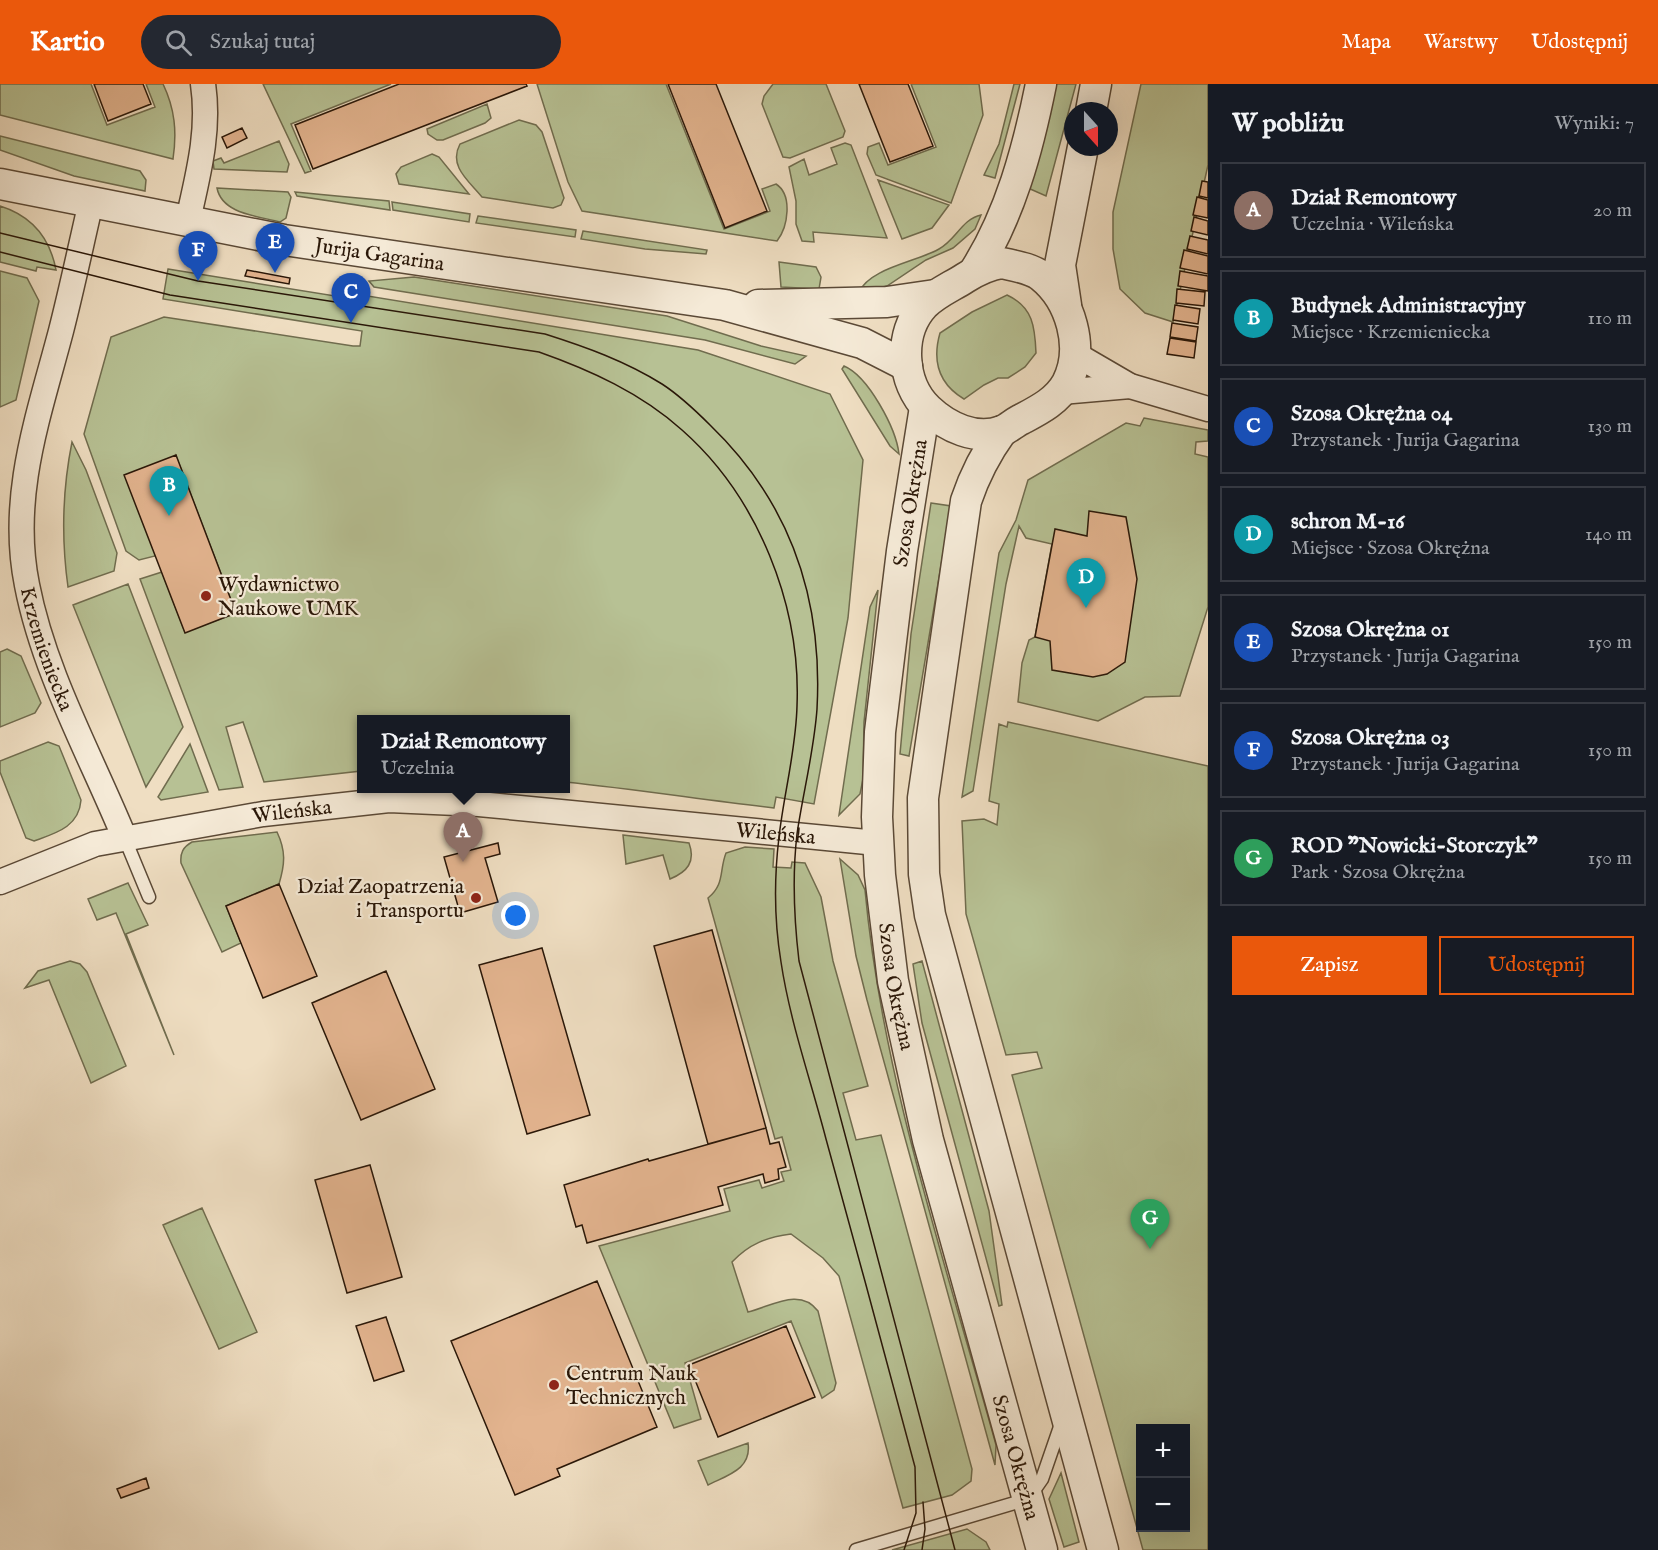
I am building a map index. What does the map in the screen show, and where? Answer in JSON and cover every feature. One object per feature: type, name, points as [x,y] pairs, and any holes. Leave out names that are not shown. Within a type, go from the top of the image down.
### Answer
[{"type":"street","points":[[188,220],[204,143],[206,120],[202,84]]},
{"type":"street","points":[[974,272],[986,254],[1009,201],[1041,84]]},
{"type":"street","points":[[1093,102],[1096,84]]},
{"type":"street","points":[[1068,314],[1053,288],[1039,275],[1021,267],[1002,263],[991,264],[935,295],[914,320],[906,347],[909,379],[925,407],[940,421],[961,431],[990,434],[1049,404],[1061,392],[1068,381],[1075,354],[1075,337],[1068,314],[1060,265],[1081,156]]},
{"type":"street","name":"Jurija Gagarina","points":[[0,184],[318,246],[725,306],[862,343],[907,366]]},
{"type":"street","name":"Krzemieniecka","points":[[91,202],[61,332],[27,458],[22,499],[22,541],[27,584],[43,643],[125,839]]},
{"type":"street","name":"Jurija Gagarina","points":[[725,306],[887,302],[935,295]]},
{"type":"street","points":[[1075,354],[1130,386],[1208,410]]},
{"type":"street","points":[[1061,392],[1130,386]]},
{"type":"street","name":"Szosa Okrężna","points":[[925,407],[902,551],[881,722],[877,843],[893,981],[904,1038],[931,1151],[1042,1550]]},
{"type":"street","points":[[1011,425],[986,453],[972,481],[966,501],[923,798],[924,874],[935,935],[1103,1550]]},
{"type":"street","name":"Wileńska","points":[[0,882],[95,844],[263,814],[389,800],[479,804],[877,843]]},
{"type":"lane","points":[[125,839],[149,897]]},
{"type":"lane","points":[[856,1550],[1028,1499],[1046,1470],[1056,1444],[1065,1408]]},
{"type":"green space","points":[[0,84],[91,84],[107,125],[155,107],[146,84],[163,84],[174,121],[173,159],[0,115]]},
{"type":"green space","points":[[263,84],[391,84],[291,124],[311,171],[305,173]]},
{"type":"green space","points":[[537,84],[666,84],[724,229],[770,211],[762,189],[776,184],[781,189],[787,203],[786,220],[781,235],[777,241],[582,211],[568,182]]},
{"type":"green space","points":[[773,84],[826,84],[845,131],[843,137],[790,158],[783,157],[762,104],[764,96]]},
{"type":"green space","points":[[911,84],[979,84],[983,115],[951,203],[876,175],[867,154],[868,147],[879,143],[888,165],[936,147]]},
{"type":"green space","points":[[1014,84],[1020,84],[995,178],[984,175],[999,144]]},
{"type":"green space","points":[[1056,84],[1076,84],[1071,102],[1064,102],[1064,129],[1046,196],[1028,188]]},
{"type":"green space","points":[[1141,84],[1208,84],[1208,165],[1173,322],[1145,313],[1120,289],[1113,249],[1113,212]]},
{"type":"green space","points":[[487,104],[491,118],[485,123],[443,140],[437,140],[428,134],[427,129]]},
{"type":"green space","points":[[519,120],[536,125],[542,132],[564,198],[561,205],[553,208],[482,197],[458,166],[457,152],[460,144]]},
{"type":"green space","points":[[0,136],[140,171],[146,180],[145,191],[74,176],[0,150]]},
{"type":"green space","points":[[279,141],[289,164],[287,172],[214,169],[213,161],[221,158],[224,163]]},
{"type":"green space","points":[[845,143],[851,145],[887,238],[813,232],[814,242],[802,241],[796,224],[796,201],[789,167],[804,159],[809,175],[837,164],[831,148]]},
{"type":"green space","points":[[432,154],[439,157],[469,194],[399,184],[396,174],[401,167]]},
{"type":"green space","points":[[878,180],[949,205],[932,228],[902,239]]},
{"type":"green space","points":[[217,188],[288,192],[291,197],[286,218],[280,222],[233,209],[220,197]]},
{"type":"green space","points":[[295,192],[389,201],[390,210],[297,196]]},
{"type":"green space","points":[[392,202],[470,214],[469,222],[393,210]]},
{"type":"green space","points":[[0,206],[21,216],[38,230],[49,248],[56,270],[37,267],[36,271],[0,262]]},
{"type":"green space","points":[[981,215],[975,229],[953,248],[926,260],[887,286],[859,292],[873,277],[883,271],[939,249],[964,225],[974,217]]},
{"type":"green space","points":[[478,216],[576,230],[575,237],[476,223]]},
{"type":"green space","points":[[583,231],[707,250],[706,254],[645,249],[581,239]]},
{"type":"green space","points":[[779,262],[816,267],[821,277],[819,289],[781,287]]},
{"type":"green space","points":[[168,269],[366,301],[368,296],[698,350],[830,394],[863,460],[848,618],[814,804],[776,797],[774,808],[570,783],[570,715],[357,715],[357,771],[264,782],[243,722],[226,727],[243,787],[219,790],[140,579],[162,572],[185,632],[236,613],[176,456],[155,556],[139,560],[126,551],[84,434],[111,337],[164,317],[353,346],[360,346],[362,331],[163,299]]},
{"type":"green space","points":[[0,271],[27,278],[39,301],[16,400],[0,407]]},
{"type":"green space","points":[[414,277],[667,316],[761,346],[806,356],[795,364],[705,340],[374,287],[369,281]]},
{"type":"green space","points":[[1007,295],[1022,305],[1031,319],[1036,353],[1025,367],[1008,378],[998,378],[964,399],[955,393],[943,379],[940,371],[937,353],[940,333],[972,312]]},
{"type":"green space","points":[[844,366],[862,380],[871,391],[887,417],[899,454],[890,446],[842,369]]},
{"type":"green space","points":[[1144,418],[1208,430],[1208,441],[1196,442],[1195,454],[1208,457],[1208,607],[1180,696],[1145,697],[1098,721],[1018,702],[1022,663],[1029,640],[1035,637],[1052,544],[1026,538],[1019,526],[1006,584],[973,791],[962,797],[999,553],[1016,520],[1028,480],[1126,423],[1140,426]]},
{"type":"green space","points":[[72,442],[86,470],[117,553],[114,571],[68,587],[64,550],[64,514],[66,479]]},
{"type":"green space","points":[[931,503],[951,506],[909,756],[900,754],[911,634]]},
{"type":"green space","points":[[128,584],[183,727],[146,787],[73,605]]},
{"type":"green space","points":[[878,590],[864,722],[863,779],[860,794],[839,815],[870,607]]},
{"type":"green space","points":[[7,649],[21,656],[41,703],[35,713],[0,727],[0,652]]},
{"type":"green space","points":[[1008,722],[1208,766],[1208,1550],[1143,1550],[1138,1532],[1190,1532],[1190,1424],[1136,1424],[1136,1525],[1012,1075],[1042,1068],[1037,1052],[1006,1055],[966,914],[962,821],[984,819],[997,825],[999,804],[989,801],[999,724],[1007,727]]},
{"type":"green space","points":[[48,742],[59,746],[81,800],[76,817],[71,823],[58,832],[34,841],[26,838],[0,772],[0,761]]},
{"type":"green space","points":[[190,744],[208,792],[161,800],[158,797]]},
{"type":"green space","points":[[277,832],[284,858],[279,884],[226,906],[241,943],[222,952],[181,863],[183,851],[192,842]]},
{"type":"green space","points":[[623,835],[689,843],[691,861],[685,870],[670,879],[663,855],[626,864]]},
{"type":"green space","points":[[745,847],[774,849],[773,867],[791,868],[792,862],[805,863],[821,897],[833,961],[868,1086],[843,1093],[856,1140],[881,1135],[972,1469],[971,1481],[952,1495],[903,1508],[839,1276],[823,1258],[791,1234],[759,1242],[745,1250],[732,1262],[748,1312],[794,1299],[811,1304],[818,1311],[836,1383],[834,1390],[822,1398],[791,1321],[685,1363],[701,1419],[674,1428],[599,1246],[730,1211],[724,1189],[759,1180],[762,1188],[784,1181],[781,1172],[791,1170],[782,1137],[775,1139],[708,898],[717,888],[726,853]]},
{"type":"green space","points":[[840,859],[858,875],[865,890],[873,960],[901,1100],[937,1239],[996,1445],[995,1465],[867,1000],[856,956]]},
{"type":"green space","points":[[128,883],[148,925],[126,934],[174,1055],[116,913],[97,920],[88,899]]},
{"type":"green space","points":[[70,961],[80,964],[87,972],[126,1066],[91,1083],[49,980],[25,988],[38,971]]},
{"type":"green space","points":[[922,961],[989,1211],[1002,1305],[999,1306],[922,1023],[913,964]]},
{"type":"green space","points":[[202,1208],[257,1332],[219,1349],[163,1225]]},
{"type":"green space","points":[[748,1443],[748,1452],[742,1465],[708,1485],[698,1461]]},
{"type":"green space","points":[[1061,1473],[1079,1542],[1064,1547],[1049,1499]]},
{"type":"green space","points":[[967,1529],[986,1542],[990,1550],[892,1550]]},
{"type":"building","points":[[94,84],[143,84],[151,104],[108,121]]},
{"type":"building","points":[[399,84],[526,84],[527,86],[313,169],[295,125]]},
{"type":"building","points":[[668,84],[716,84],[767,211],[725,228]]},
{"type":"building","points":[[859,84],[908,84],[933,146],[890,162]]},
{"type":"building","points":[[242,128],[247,138],[227,148],[222,137]]},
{"type":"building","points":[[1202,181],[1208,182],[1208,198],[1199,196]]},
{"type":"building","points":[[1197,197],[1208,200],[1208,218],[1193,215]]},
{"type":"building","points":[[1194,217],[1208,221],[1208,235],[1191,231]]},
{"type":"building","points":[[1190,236],[1208,240],[1208,254],[1187,249]]},
{"type":"building","points":[[1184,250],[1208,256],[1208,274],[1180,268]]},
{"type":"building","points":[[247,270],[290,278],[289,284],[245,276]]},
{"type":"building","points":[[1180,271],[1208,276],[1208,291],[1178,286]]},
{"type":"building","points":[[1177,289],[1205,292],[1204,306],[1176,303]]},
{"type":"building","points":[[1175,305],[1200,309],[1198,324],[1173,320]]},
{"type":"building","points":[[1172,323],[1198,327],[1196,341],[1170,337]]},
{"type":"building","points":[[1170,338],[1196,342],[1194,358],[1167,354]]},
{"type":"building","points":[[176,455],[236,613],[185,633],[124,475]]},
{"type":"building","points":[[1089,511],[1126,517],[1137,579],[1125,662],[1107,674],[1093,677],[1052,670],[1050,641],[1035,637],[1055,529],[1087,536]]},
{"type":"building","points":[[498,843],[500,854],[485,858],[498,902],[460,913],[444,857]]},
{"type":"building","points":[[279,884],[317,976],[263,998],[226,906]]},
{"type":"building","points":[[712,930],[766,1128],[708,1144],[654,946]]},
{"type":"building","points":[[542,948],[590,1115],[527,1134],[479,965]]},
{"type":"building","points":[[386,971],[435,1089],[361,1120],[312,1003]]},
{"type":"building","points":[[766,1128],[770,1144],[779,1142],[786,1167],[778,1169],[779,1179],[765,1183],[763,1174],[718,1187],[723,1205],[587,1243],[582,1225],[576,1227],[564,1185],[648,1159],[649,1161]]},
{"type":"building","points":[[370,1165],[402,1277],[347,1293],[315,1180]]},
{"type":"building","points":[[597,1281],[657,1427],[557,1469],[560,1476],[515,1495],[451,1341]]},
{"type":"building","points":[[386,1317],[404,1371],[374,1381],[356,1326]]},
{"type":"building","points":[[786,1326],[815,1397],[718,1437],[689,1365]]},
{"type":"building","points":[[146,1478],[149,1488],[121,1498],[117,1489]]},
{"type":"tram line","points":[[0,233],[198,281],[545,334],[620,362],[668,388],[710,425],[738,455],[761,486],[781,519],[796,554],[807,591],[814,629],[817,668],[816,725],[799,819],[794,866],[799,961],[955,1550]]},
{"type":"tram line","points":[[0,252],[170,295],[539,352],[596,375],[650,405],[682,430],[709,457],[733,487],[770,555],[791,630],[796,668],[797,706],[777,853],[777,931],[795,1029],[915,1467],[916,1513],[904,1550]]},
{"type":"tram line","points":[[922,1550],[925,1529],[923,1502]]},
{"type":"place","name":"Szosa Okrężna 01","points":[[275,273]]},
{"type":"place","name":"Szosa Okrężna 03","points":[[198,281]]},
{"type":"place","name":"Szosa Okrężna 04","points":[[351,323]]},
{"type":"place","name":"Budynek Administracyjny","points":[[169,516]]},
{"type":"place","name":"Wydawnictwo Naukowe UMK","points":[[206,596]]},
{"type":"place","name":"schron M-16","points":[[1086,608]]},
{"type":"place","name":"Dział Remontowy","points":[[463,862]]},
{"type":"place","name":"Dział Zaopatrzenia i Transportu","points":[[476,898]]},
{"type":"place","name":"ROD \"Nowicki-Storczyk\"","points":[[1150,1249]]},
{"type":"place","name":"Centrum Nauk Technicznych","points":[[554,1385]]}]
